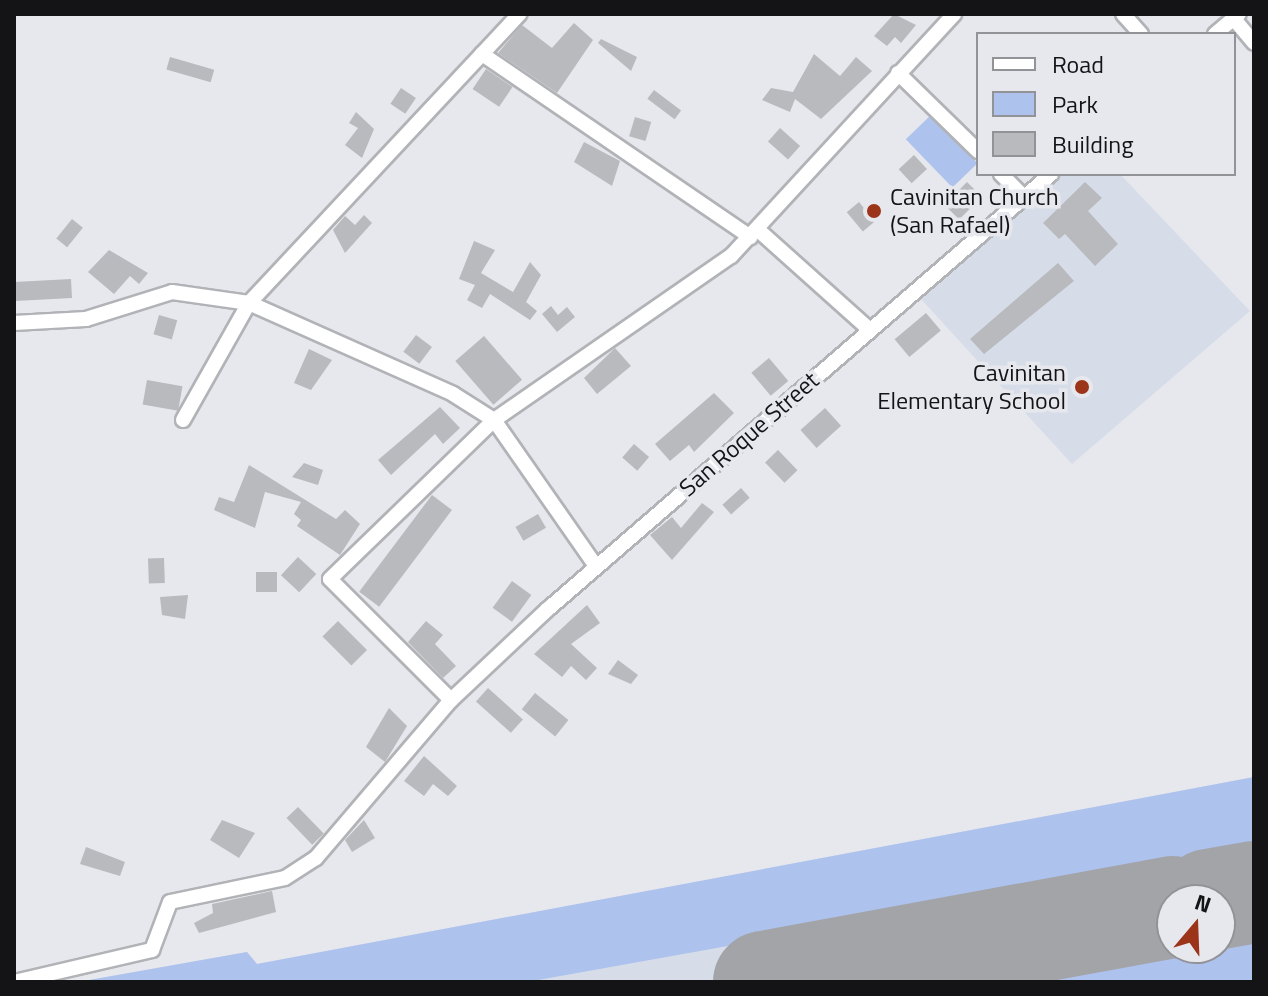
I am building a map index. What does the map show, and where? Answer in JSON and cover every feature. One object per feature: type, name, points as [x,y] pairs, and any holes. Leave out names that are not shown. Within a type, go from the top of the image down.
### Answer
[{"type":"street","points":[[183,420],[249,303],[519,14]]},
{"type":"street","points":[[451,700],[330,579],[494,420],[716,269],[753,233],[954,14]]},
{"type":"street","points":[[1123,14],[1139,32]]},
{"type":"street","points":[[1217,32],[1236,16],[1254,43]]},
{"type":"street","points":[[482,54],[753,233],[870,330]]},
{"type":"street","points":[[898,73],[976,149]]},
{"type":"street","points":[[1003,176],[1024,197]]},
{"type":"street","name":"San Roque Street","points":[[14,982],[152,950],[170,902],[285,878],[316,858],[451,700],[596,566],[1049,176]]},
{"type":"street","points":[[14,323],[86,319],[172,292],[249,303],[453,394],[494,420],[596,566]]},
{"type":"shaded area","name":"Cavinitan Elementary School","points":[[1059,176],[1122,176],[1250,311],[1072,464],[919,297]]},
{"type":"shaded area","points":[[1254,777],[1254,982],[78,982],[247,952],[257,964]]},
{"type":"green space","points":[[931,115],[976,162],[952,188],[906,139]]},
{"type":"green space","points":[[1254,777],[1254,852],[527,982],[78,982],[247,952],[257,964]]},
{"type":"green space","points":[[1254,930],[1254,982],[981,982],[1156,949],[1156,964],[1236,964],[1236,934]]},
{"type":"building","points":[[894,14],[916,25],[901,43],[895,37],[887,46],[874,36]]},
{"type":"building","points":[[574,23],[593,40],[557,93],[498,53],[522,25],[552,48]]},
{"type":"building","points":[[601,39],[637,57],[631,71],[598,43]]},
{"type":"building","points":[[814,54],[840,76],[856,57],[872,71],[821,119],[795,99],[790,112],[762,100],[771,88],[793,92]]},
{"type":"building","points":[[170,57],[214,70],[211,82],[166,69]]},
{"type":"building","points":[[486,69],[513,87],[499,107],[473,89]]},
{"type":"building","points":[[401,88],[416,98],[405,114],[390,104]]},
{"type":"building","points":[[654,90],[681,110],[675,119],[647,99]]},
{"type":"building","points":[[356,112],[374,129],[362,158],[345,145],[358,128],[349,123]]},
{"type":"building","points":[[635,117],[651,122],[645,141],[629,136]]},
{"type":"building","points":[[780,128],[800,146],[788,159],[768,141]]},
{"type":"building","points":[[584,142],[620,161],[612,186],[574,162]]},
{"type":"building","points":[[914,155],[927,169],[912,183],[899,169]]},
{"type":"building","points":[[967,182],[982,197],[959,219],[944,205]]},
{"type":"building","points":[[1085,182],[1102,198],[1088,211],[1118,244],[1095,266],[1065,234],[1059,239],[1043,223]]},
{"type":"building","points":[[859,202],[875,221],[863,231],[847,212]]},
{"type":"building","points":[[364,215],[372,223],[345,253],[333,230],[345,216],[355,225]]},
{"type":"building","points":[[72,219],[83,228],[67,247],[56,238]]},
{"type":"building","points":[[474,241],[495,250],[481,273],[513,292],[530,262],[541,275],[526,302],[537,311],[530,320],[490,294],[482,308],[467,300],[475,285],[459,279]]},
{"type":"building","points":[[109,250],[148,273],[139,284],[130,276],[114,294],[88,272]]},
{"type":"building","points":[[1058,263],[1074,281],[984,354],[970,339]]},
{"type":"building","points":[[71,279],[72,298],[15,301],[14,282]]},
{"type":"building","points":[[551,306],[558,315],[567,307],[575,317],[557,332],[542,314]]},
{"type":"building","points":[[926,313],[941,331],[909,357],[895,339]]},
{"type":"building","points":[[159,315],[177,320],[172,339],[153,334]]},
{"type":"building","points":[[416,335],[432,347],[419,364],[403,352]]},
{"type":"building","points":[[484,336],[522,380],[493,405],[455,361]]},
{"type":"building","points":[[615,348],[631,366],[597,394],[584,378]]},
{"type":"building","points":[[309,349],[332,360],[311,390],[294,383]]},
{"type":"building","points":[[769,358],[788,381],[771,396],[751,373]]},
{"type":"building","points":[[147,380],[182,386],[178,411],[143,405]]},
{"type":"building","points":[[714,393],[734,413],[694,452],[689,445],[670,461],[655,444]]},
{"type":"building","points":[[440,407],[460,428],[443,444],[435,434],[391,475],[378,460]]},
{"type":"building","points":[[825,408],[841,426],[817,448],[800,430]]},
{"type":"building","points":[[634,444],[649,457],[637,471],[622,458]]},
{"type":"building","points":[[778,450],[797,470],[785,483],[765,463]]},
{"type":"building","points":[[304,463],[323,470],[318,485],[292,477]]},
{"type":"building","points":[[249,465],[336,519],[345,510],[360,524],[340,555],[297,526],[301,520],[294,514],[301,502],[265,492],[255,528],[214,510],[219,497],[234,502]]},
{"type":"building","points":[[741,488],[750,498],[731,514],[722,505]]},
{"type":"building","points":[[432,495],[452,510],[379,607],[359,592]]},
{"type":"building","points":[[702,503],[714,512],[672,560],[650,535],[672,517],[681,528]]},
{"type":"building","points":[[538,514],[546,528],[523,541],[515,527]]},
{"type":"building","points":[[298,557],[316,574],[299,592],[281,575]]},
{"type":"building","points":[[164,558],[165,583],[149,584],[148,559]]},
{"type":"building","points":[[256,572],[277,572],[277,592],[256,592]]},
{"type":"building","points":[[512,581],[531,595],[512,622],[493,608]]},
{"type":"building","points":[[188,595],[185,619],[162,615],[160,597]]},
{"type":"building","points":[[587,605],[600,623],[571,644],[597,668],[586,680],[571,666],[562,677],[534,654]]},
{"type":"building","points":[[338,621],[367,650],[351,666],[322,637]]},
{"type":"building","points":[[426,621],[443,635],[435,644],[456,666],[443,678],[408,642]]},
{"type":"building","points":[[618,660],[638,675],[631,684],[608,674]]},
{"type":"building","points":[[488,688],[523,719],[511,733],[476,701]]},
{"type":"building","points":[[535,693],[568,720],[555,736],[522,709]]},
{"type":"building","points":[[389,708],[407,726],[385,762],[366,747]]},
{"type":"building","points":[[424,756],[457,786],[448,796],[433,784],[424,796],[404,781]]},
{"type":"building","points":[[298,807],[324,834],[312,845],[286,818]]},
{"type":"building","points":[[222,820],[255,833],[239,858],[210,840]]},
{"type":"building","points":[[364,820],[375,838],[352,852],[345,840]]},
{"type":"building","points":[[86,847],[125,862],[120,876],[80,864]]},
{"type":"building","points":[[272,891],[276,912],[199,933],[194,923],[213,913],[212,904]]},
{"type":"runway","points":[[1236,895],[1254,892]]},
{"type":"runway","points":[[764,982],[1156,910]]},
{"type":"place","name":"Cavinitan Church (San Rafael)","points":[[874,211]]},
{"type":"place","name":"Cavinitan Elementary School","points":[[1082,387]]}]
